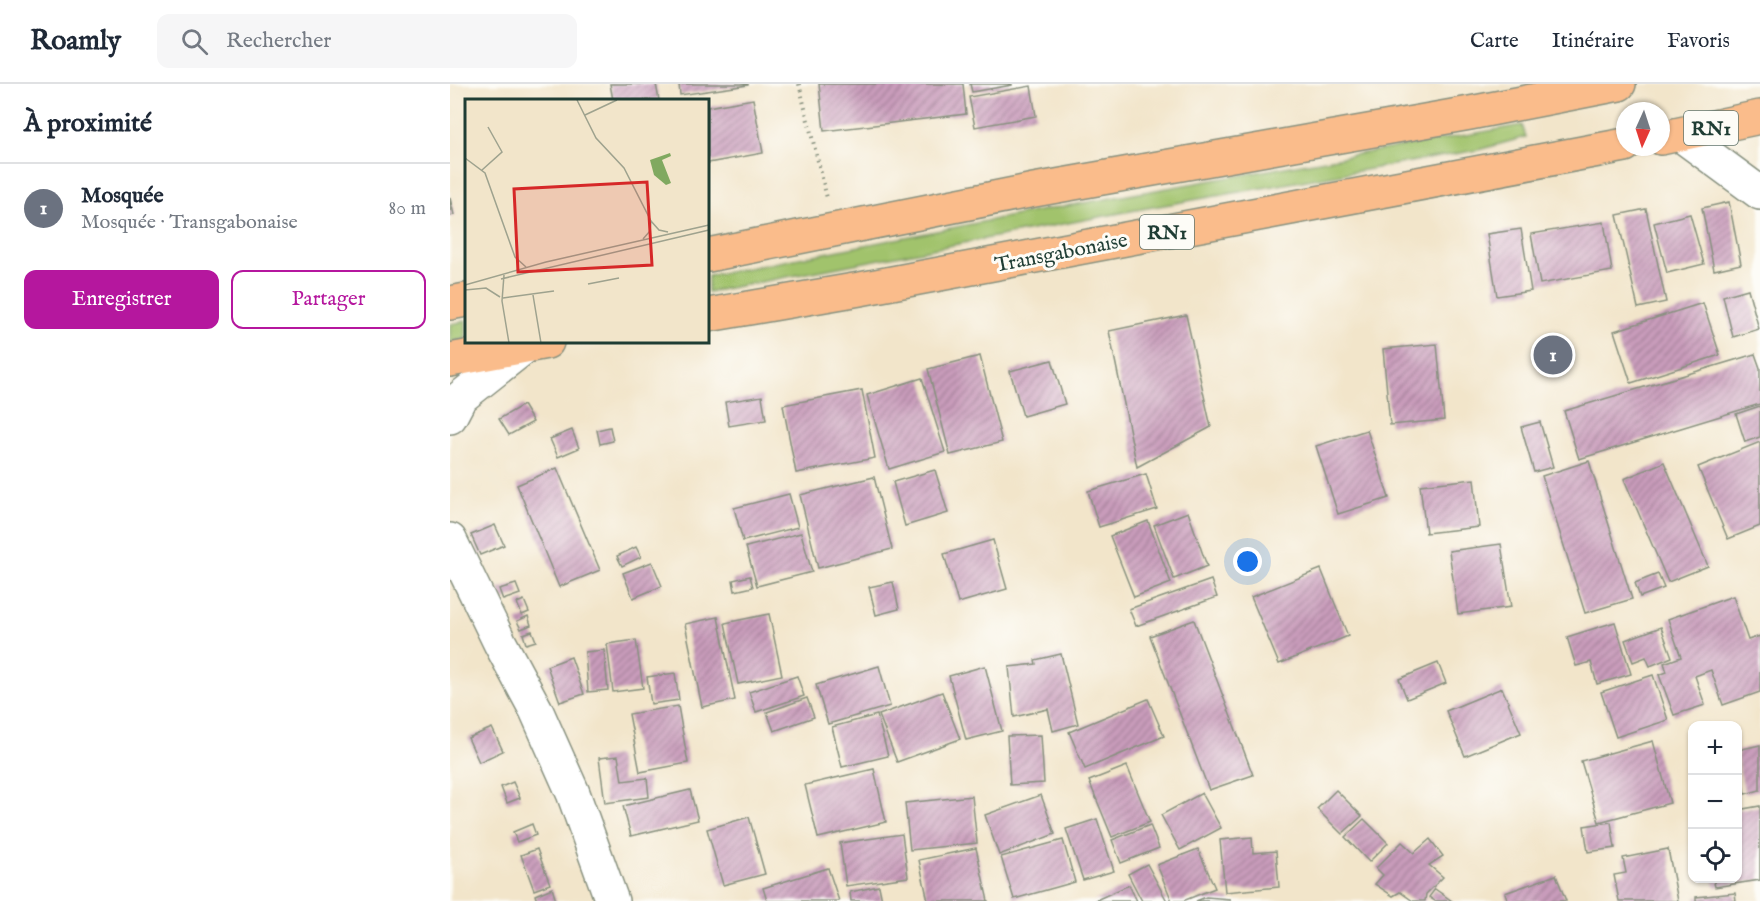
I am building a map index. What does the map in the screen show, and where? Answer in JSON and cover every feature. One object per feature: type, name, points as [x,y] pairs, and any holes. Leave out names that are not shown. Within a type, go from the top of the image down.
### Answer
[{"type":"highway","points":[[710,255],[1034,190],[1619,84]]},
{"type":"highway","name":"RN1","points":[[1671,137],[1760,117]]},
{"type":"highway","name":"Transgabonaise","points":[[710,315],[860,289],[1616,147]]},
{"type":"highway","points":[[450,303],[465,300]]},
{"type":"highway","points":[[450,360],[537,344]]},
{"type":"street","points":[[1671,137],[1760,193]]},
{"type":"street","points":[[450,417],[460,398],[537,344]]},
{"type":"street","points":[[450,540],[500,643],[536,710],[573,793],[612,901]]},
{"type":"path","points":[[800,84],[834,231]]},
{"type":"green space","points":[[1522,125],[1526,137],[1478,150],[1136,210],[710,292],[710,276],[1038,211]]},
{"type":"green space","points":[[465,321],[465,339],[450,342],[450,324]]},
{"type":"building","points":[[610,84],[656,84],[659,99],[613,99]]},
{"type":"building","points":[[679,84],[748,84],[748,85],[680,95]]},
{"type":"building","points":[[819,84],[963,84],[966,114],[824,131]]},
{"type":"building","points":[[970,84],[1012,84],[1012,85],[972,92]]},
{"type":"building","points":[[1031,86],[1036,116],[975,127],[969,97]]},
{"type":"building","points":[[753,99],[763,153],[710,163],[710,107]]},
{"type":"building","points":[[450,198],[454,215],[450,216]]},
{"type":"building","points":[[1729,202],[1741,264],[1714,270],[1702,208]]},
{"type":"building","points":[[1646,209],[1666,302],[1638,308],[1617,215]]},
{"type":"building","points":[[1690,214],[1704,264],[1667,273],[1654,223]]},
{"type":"building","points":[[1604,222],[1612,271],[1540,284],[1531,234]]},
{"type":"building","points":[[1521,229],[1531,291],[1497,296],[1487,234]]},
{"type":"building","points":[[1748,289],[1759,329],[1733,337],[1723,296]]},
{"type":"building","points":[[1703,303],[1720,355],[1631,383],[1614,331]]},
{"type":"building","points":[[1186,315],[1211,427],[1137,467],[1109,331]]},
{"type":"building","points":[[1437,344],[1444,420],[1390,425],[1383,349]]},
{"type":"building","points":[[1755,354],[1760,368],[1760,404],[1579,459],[1564,411]]},
{"type":"building","points":[[980,356],[1002,442],[950,455],[928,369]]},
{"type":"building","points":[[1052,360],[1065,404],[1023,416],[1010,371]]},
{"type":"building","points":[[922,378],[945,452],[889,469],[867,395]]},
{"type":"building","points":[[862,390],[875,458],[796,473],[783,405]]},
{"type":"building","points":[[762,396],[766,420],[729,426],[725,402]]},
{"type":"building","points":[[523,405],[533,422],[509,435],[499,419]]},
{"type":"building","points":[[1760,406],[1760,437],[1745,442],[1736,414]]},
{"type":"building","points":[[1540,422],[1553,467],[1534,472],[1521,427]]},
{"type":"building","points":[[610,427],[613,441],[600,444],[597,430]]},
{"type":"building","points":[[572,430],[579,448],[558,457],[550,439]]},
{"type":"building","points":[[1367,430],[1389,498],[1338,514],[1316,446]]},
{"type":"building","points":[[1760,442],[1760,526],[1728,539],[1698,467]]},
{"type":"building","points":[[1589,461],[1632,599],[1585,613],[1542,476]]},
{"type":"building","points":[[1664,462],[1708,566],[1668,582],[1624,479]]},
{"type":"building","points":[[557,468],[600,570],[559,587],[517,485]]},
{"type":"building","points":[[935,470],[948,513],[905,526],[893,482]]},
{"type":"building","points":[[1146,474],[1157,509],[1099,527],[1088,491]]},
{"type":"building","points":[[874,477],[892,549],[818,568],[800,495]]},
{"type":"building","points":[[1474,479],[1479,527],[1426,533],[1420,485]]},
{"type":"building","points":[[789,494],[798,527],[743,541],[734,508]]},
{"type":"building","points":[[1188,512],[1207,566],[1174,579],[1154,525]]},
{"type":"building","points":[[1148,521],[1171,583],[1134,597],[1110,536]]},
{"type":"building","points":[[495,525],[504,545],[480,555],[471,535]]},
{"type":"building","points":[[801,533],[812,572],[757,586],[746,547]]},
{"type":"building","points":[[993,540],[1007,589],[958,603],[944,554]]},
{"type":"building","points":[[1501,544],[1511,607],[1458,614],[1449,551]]},
{"type":"building","points":[[636,547],[641,557],[622,566],[617,556]]},
{"type":"building","points":[[652,562],[662,586],[633,598],[623,573]]},
{"type":"building","points":[[1321,569],[1348,636],[1279,664],[1251,597]]},
{"type":"building","points":[[1658,574],[1664,588],[1640,597],[1635,583]]},
{"type":"building","points":[[750,576],[753,587],[735,591],[733,580]]},
{"type":"building","points":[[1211,580],[1217,597],[1136,626],[1129,609]]},
{"type":"building","points":[[893,582],[899,609],[876,615],[869,587]]},
{"type":"building","points":[[516,584],[520,594],[503,600],[499,589]]},
{"type":"building","points":[[1733,596],[1748,640],[1760,636],[1760,692],[1723,705],[1711,670],[1695,676],[1705,705],[1674,715],[1659,675],[1667,672],[1664,663],[1681,657],[1668,619]]},
{"type":"building","points":[[524,600],[529,612],[522,615],[517,603]]},
{"type":"building","points":[[769,614],[782,675],[738,684],[725,623]]},
{"type":"building","points":[[528,616],[531,625],[521,629],[517,621]]},
{"type":"building","points":[[718,617],[735,700],[702,707],[685,624]]},
{"type":"building","points":[[1194,620],[1253,775],[1209,790],[1150,636]]},
{"type":"building","points":[[1615,622],[1631,674],[1597,684],[1591,662],[1576,666],[1567,637]]},
{"type":"building","points":[[1661,627],[1672,657],[1650,666],[1646,657],[1633,662],[1625,640]]},
{"type":"building","points":[[532,631],[536,641],[526,644],[523,634]]},
{"type":"building","points":[[636,640],[643,688],[613,692],[607,644]]},
{"type":"building","points":[[604,650],[608,690],[588,692],[585,652]]},
{"type":"building","points":[[1061,654],[1078,724],[1053,731],[1048,709],[1014,717],[1009,667],[1036,664],[1035,660]]},
{"type":"building","points":[[571,657],[584,694],[560,702],[547,666]]},
{"type":"building","points":[[1438,663],[1446,683],[1407,699],[1399,679]]},
{"type":"building","points":[[879,666],[890,706],[828,724],[816,685]]},
{"type":"building","points":[[985,666],[1002,731],[966,740],[949,676]]},
{"type":"building","points":[[675,673],[679,700],[651,704],[647,677]]},
{"type":"building","points":[[1653,675],[1668,720],[1616,737],[1601,692]]},
{"type":"building","points":[[797,676],[804,696],[756,712],[749,692]]},
{"type":"building","points":[[1502,688],[1521,733],[1465,756],[1446,711]]},
{"type":"building","points":[[942,692],[960,739],[897,762],[879,715]]},
{"type":"building","points":[[807,698],[814,717],[774,731],[767,712]]},
{"type":"building","points":[[1148,699],[1164,736],[1085,769],[1069,732]]},
{"type":"building","points":[[678,706],[688,763],[640,772],[629,714]]},
{"type":"building","points":[[877,715],[888,756],[842,767],[832,727]]},
{"type":"building","points":[[492,728],[503,751],[479,762],[468,738]]},
{"type":"building","points":[[1041,735],[1044,783],[1010,785],[1007,736]]},
{"type":"building","points":[[1653,741],[1670,803],[1599,822],[1581,761]]},
{"type":"building","points":[[1760,745],[1760,790],[1745,794],[1742,781],[1742,749]]},
{"type":"building","points":[[618,756],[622,781],[647,778],[649,797],[605,803],[599,758]]},
{"type":"building","points":[[1127,766],[1150,822],[1112,837],[1089,781]]},
{"type":"building","points":[[874,769],[886,822],[818,838],[805,785]]},
{"type":"building","points":[[513,782],[520,798],[507,803],[501,787]]},
{"type":"building","points":[[690,790],[698,820],[631,836],[623,806]]},
{"type":"building","points":[[1336,790],[1362,816],[1342,834],[1317,809]]},
{"type":"building","points":[[1202,793],[1221,828],[1180,850],[1161,815]]},
{"type":"building","points":[[1041,795],[1055,834],[999,855],[985,815]]},
{"type":"building","points":[[972,796],[977,843],[910,850],[905,803]]},
{"type":"building","points":[[1760,806],[1760,880],[1742,883],[1742,829],[1742,809]]},
{"type":"building","points":[[749,817],[765,874],[723,885],[707,829]]},
{"type":"building","points":[[1097,819],[1114,871],[1083,880],[1066,829]]},
{"type":"building","points":[[1364,819],[1388,843],[1369,862],[1345,837]]},
{"type":"building","points":[[1611,822],[1615,848],[1588,852],[1584,826]]},
{"type":"building","points":[[532,824],[536,835],[517,842],[513,832]]},
{"type":"building","points":[[1150,825],[1159,848],[1121,863],[1112,840]]},
{"type":"building","points":[[902,834],[908,877],[846,886],[840,843]]},
{"type":"building","points":[[1252,837],[1253,853],[1276,851],[1279,887],[1225,892],[1220,840]]},
{"type":"building","points":[[1430,839],[1443,856],[1429,865],[1443,877],[1426,894],[1425,901],[1413,901],[1400,892],[1393,896],[1375,884],[1383,875],[1376,868],[1402,842],[1414,853]]},
{"type":"building","points":[[1063,840],[1075,882],[1014,899],[1001,857]]},
{"type":"building","points":[[976,848],[988,901],[928,901],[919,860]]},
{"type":"building","points":[[537,849],[550,884],[534,890],[521,855]]},
{"type":"building","points":[[1198,849],[1215,888],[1183,901],[1172,901],[1157,865]]},
{"type":"building","points":[[1668,849],[1678,901],[1619,901],[1614,875],[1626,873],[1623,858]]},
{"type":"building","points":[[1147,864],[1167,901],[1142,901],[1128,874]]},
{"type":"building","points":[[828,868],[839,901],[767,901],[763,888]]},
{"type":"building","points":[[1556,875],[1566,901],[1508,901],[1505,893]]},
{"type":"building","points":[[1714,883],[1741,883],[1715,887]]},
{"type":"building","points":[[1129,885],[1137,901],[1094,901]]},
{"type":"building","points":[[879,886],[882,901],[851,901],[850,892]]},
{"type":"building","points":[[552,888],[556,901],[537,901],[535,895]]},
{"type":"building","points":[[1435,889],[1452,901],[1435,901],[1429,897]]},
{"type":"building","points":[[1735,893],[1736,901],[1696,901],[1696,897]]},
{"type":"building","points":[[1206,897],[1230,899],[1230,901],[1196,901]]},
{"type":"place","name":"Mosquée","points":[[1553,355]]}]
